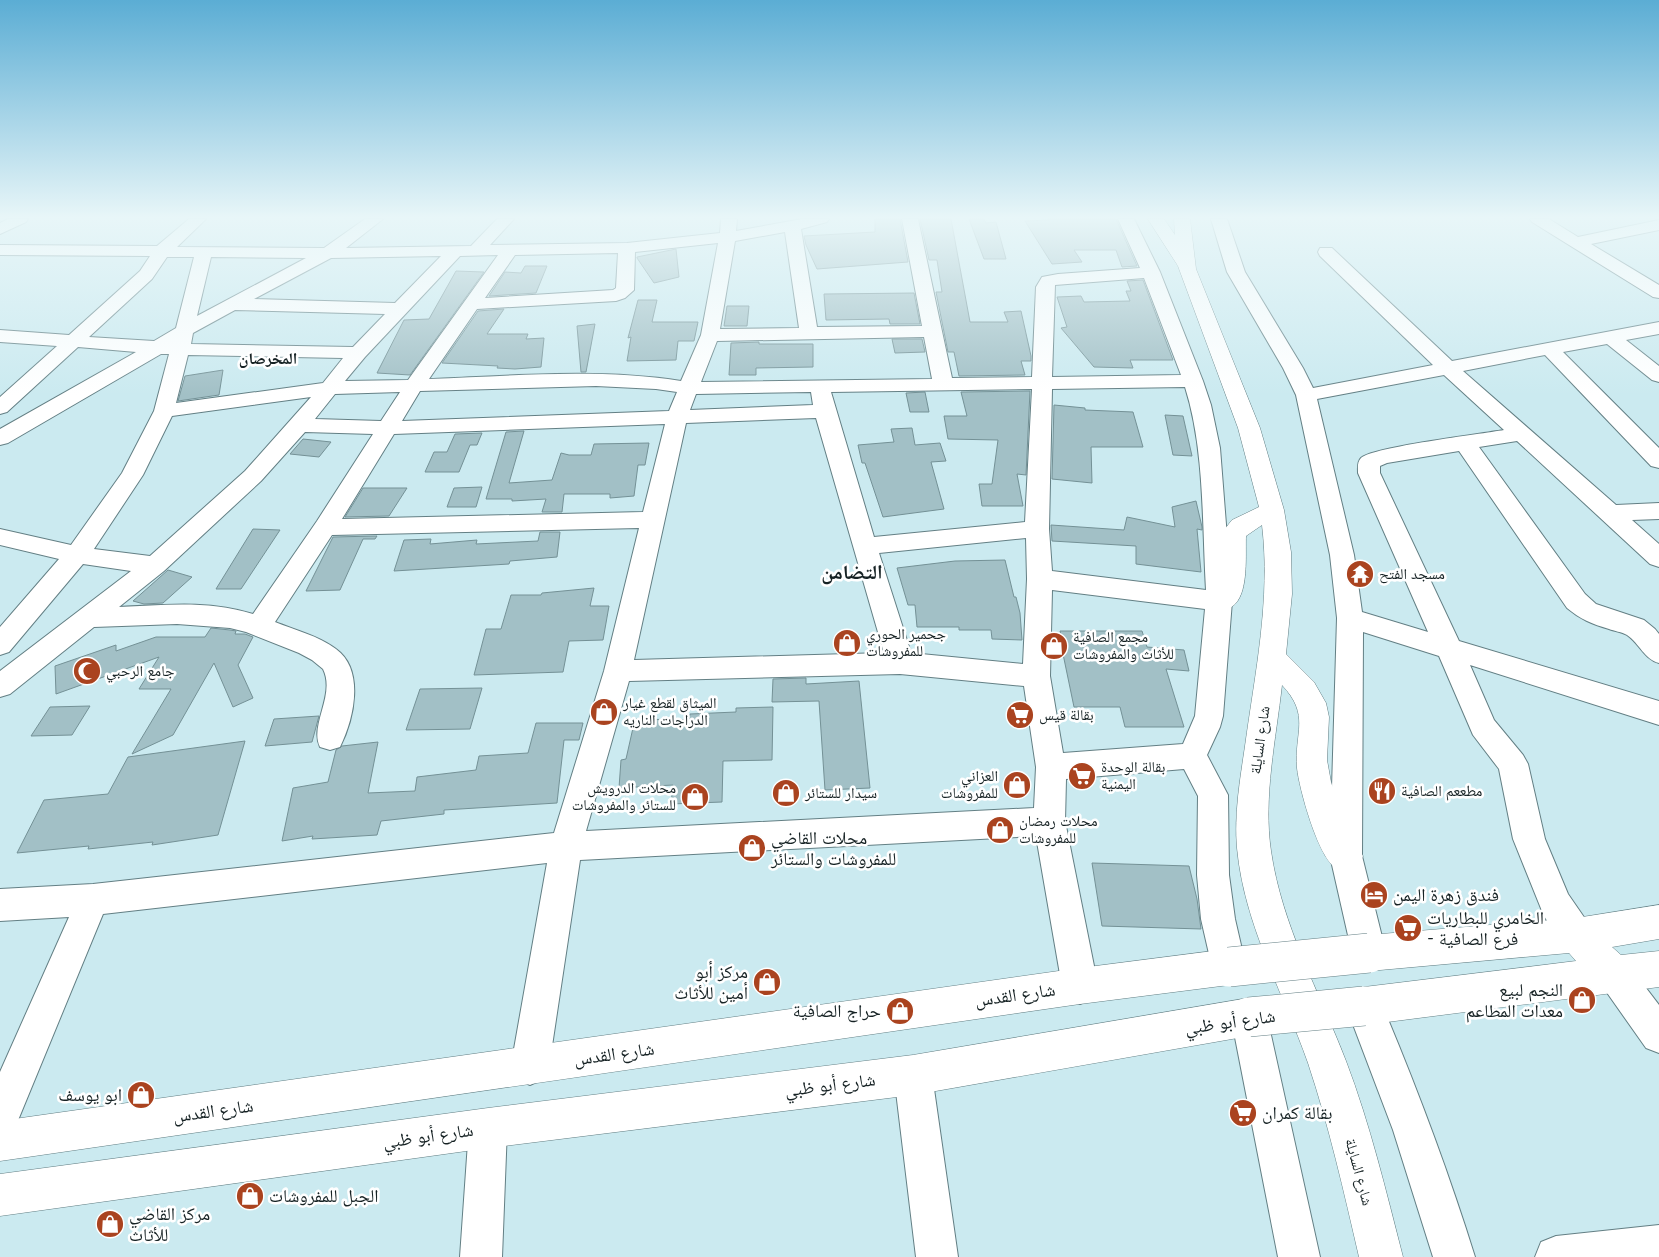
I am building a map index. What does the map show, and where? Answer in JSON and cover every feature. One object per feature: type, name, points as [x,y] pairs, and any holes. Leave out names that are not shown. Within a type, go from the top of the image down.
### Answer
[{"type":"main road","name":"شارع السايلة","points":[[1191,278],[1243,416],[1272,511],[1278,547],[1278,594],[1252,802],[1254,850],[1260,885],[1278,945],[1326,1062],[1349,1134],[1381,1257]]},
{"type":"main road","points":[[1219,601],[1229,593],[1232,585],[1233,535],[1237,528],[1272,511]]},
{"type":"main road","points":[[1271,658],[1300,686],[1312,704],[1315,716],[1312,762],[1314,775],[1335,842],[1346,856]]},
{"type":"main road","points":[[1229,967],[1576,935],[1659,922]]},
{"type":"main road","points":[[1576,935],[1614,975]]},
{"type":"main road","name":"شارع القدس","points":[[0,1141],[1080,986],[1229,967]]},
{"type":"main road","name":"شارع أبو ظبي","points":[[0,1195],[488,1128],[913,1075],[1249,1017],[1364,1006],[1659,969]]},
{"type":"street","points":[[0,408],[143,278]]},
{"type":"street","points":[[0,645],[77,555],[132,475],[164,411],[174,342],[195,278]]},
{"type":"street","points":[[0,438],[174,342],[232,304],[282,278]]},
{"type":"street","points":[[0,686],[155,565],[253,476],[299,425],[358,353],[401,309],[435,278]]},
{"type":"street","points":[[259,625],[325,527],[413,387],[491,278]]},
{"type":"street","points":[[472,304],[610,297],[625,290],[626,278]]},
{"type":"street","points":[[530,1066],[566,846],[618,670],[677,416],[710,335],[720,278]]},
{"type":"street","points":[[800,278],[809,333]]},
{"type":"street","points":[[922,278],[943,384]]},
{"type":"street","points":[[1076,278],[1048,281],[1045,287],[1040,384],[1037,530],[1040,579],[1036,676],[1051,767],[1049,821],[1080,986]]},
{"type":"street","points":[[1153,278],[1201,405],[1209,448],[1219,601],[1209,716],[1206,727],[1192,756]]},
{"type":"street","points":[[1239,278],[1294,368],[1306,395],[1342,555],[1350,618],[1346,856],[1369,953]]},
{"type":"street","points":[[1352,278],[1448,368],[1523,433],[1659,558]]},
{"type":"street","points":[[1635,278],[1659,292]]},
{"type":"street","points":[[232,304],[401,309]]},
{"type":"street","points":[[1306,395],[1659,328]]},
{"type":"street","points":[[710,335],[932,331]]},
{"type":"street","points":[[0,336],[74,342],[174,342],[358,353]]},
{"type":"street","points":[[1610,337],[1659,376]]},
{"type":"street","points":[[1549,349],[1659,461]]},
{"type":"street","points":[[164,411],[330,388],[604,380],[656,383],[688,388],[1193,381]]},
{"type":"street","points":[[819,385],[825,411],[900,663]]},
{"type":"street","points":[[299,425],[386,428],[825,411]]},
{"type":"street","points":[[1523,433],[1382,457],[1369,463],[1369,473],[1483,727],[1513,764],[1529,839],[1556,904],[1576,935]]},
{"type":"street","points":[[1465,444],[1576,601],[1587,611],[1600,617],[1635,627],[1646,636],[1659,652]]},
{"type":"street","points":[[1611,513],[1659,511]]},
{"type":"street","points":[[325,527],[653,520]]},
{"type":"street","points":[[866,546],[1037,530]]},
{"type":"street","points":[[0,537],[77,555],[155,565]]},
{"type":"street","points":[[1040,579],[1219,601]]},
{"type":"street","points":[[89,617],[199,615],[230,618],[259,625],[314,648],[328,657],[339,673],[339,699],[330,738]]},
{"type":"street","points":[[1350,618],[1659,713]]},
{"type":"street","points":[[618,670],[900,663],[1036,676]]},
{"type":"street","points":[[1051,767],[1192,756]]},
{"type":"street","points":[[1192,756],[1213,795],[1213,875],[1218,919],[1229,967]]},
{"type":"street","points":[[0,905],[93,900],[566,846],[1049,821]]},
{"type":"street","points":[[0,1116],[93,900]]},
{"type":"street","points":[[1614,975],[1659,1035]]},
{"type":"street","points":[[1364,1006],[1414,1130],[1433,1184],[1454,1257]]},
{"type":"street","points":[[1249,1017],[1299,1257]]},
{"type":"street","points":[[913,1075],[938,1257]]},
{"type":"street","points":[[481,1257],[488,1128]]},
{"type":"street","points":[[1556,1257],[1659,1246]]},
{"type":"building","points":[[452,278],[480,278],[410,375],[377,373],[404,320],[429,319]]},
{"type":"building","points":[[501,278],[542,278],[536,293],[489,296]]},
{"type":"building","points":[[650,278],[676,278],[654,283]]},
{"type":"building","points":[[940,278],[962,278],[970,322],[1008,322],[1004,312],[1021,311],[1031,356],[1031,361],[1021,361],[1025,375],[959,376],[954,352],[948,352],[936,292],[942,292]]},
{"type":"building","points":[[1143,280],[1173,360],[1130,360],[1133,368],[1094,367],[1061,328],[1067,327],[1057,297],[1081,296],[1084,302],[1130,301],[1126,291],[1131,291],[1127,281]]},
{"type":"building","points":[[914,293],[920,324],[890,324],[889,319],[826,320],[824,294]]},
{"type":"building","points":[[638,300],[657,300],[652,322],[698,322],[694,341],[678,341],[676,360],[627,361],[631,337],[628,338]]},
{"type":"building","points":[[727,306],[749,306],[747,326],[724,326]]},
{"type":"building","points":[[504,309],[487,334],[528,334],[526,339],[544,338],[541,367],[515,369],[497,368],[498,366],[442,363],[478,311]]},
{"type":"building","points":[[595,324],[586,372],[581,372],[577,326]]},
{"type":"building","points":[[892,339],[922,339],[925,352],[895,353]]},
{"type":"building","points":[[759,342],[759,344],[813,344],[813,367],[756,368],[756,375],[729,375],[731,343]]},
{"type":"building","points":[[223,370],[219,395],[178,401],[185,376]]},
{"type":"building","points":[[1030,391],[1026,475],[1017,474],[1023,506],[982,506],[979,484],[992,484],[998,440],[948,439],[944,416],[967,416],[961,392]]},
{"type":"building","points":[[925,392],[929,412],[910,412],[906,393]]},
{"type":"building","points":[[1054,405],[1085,408],[1085,410],[1133,412],[1143,447],[1091,447],[1092,483],[1052,479]]},
{"type":"building","points":[[1165,415],[1183,416],[1192,456],[1173,455]]},
{"type":"building","points":[[912,428],[915,445],[940,443],[946,461],[931,462],[944,509],[883,517],[865,463],[862,463],[858,445],[894,442],[891,429]]},
{"type":"building","points":[[524,431],[509,483],[552,480],[561,453],[591,455],[594,444],[649,443],[645,465],[638,465],[634,496],[610,498],[610,494],[564,494],[562,512],[542,512],[546,499],[512,501],[512,499],[486,499],[506,432]]},
{"type":"building","points":[[482,433],[477,445],[470,445],[459,472],[425,472],[434,452],[447,452],[455,434]]},
{"type":"building","points":[[303,439],[331,442],[319,457],[290,454]]},
{"type":"building","points":[[482,487],[476,507],[447,507],[454,488]]},
{"type":"building","points":[[363,488],[407,488],[389,516],[345,517]]},
{"type":"building","points":[[1196,501],[1202,527],[1202,530],[1197,529],[1201,572],[1136,564],[1136,546],[1052,541],[1051,525],[1124,530],[1127,517],[1175,527],[1172,507]]},
{"type":"building","points":[[253,529],[280,530],[241,589],[216,589]]},
{"type":"building","points":[[540,532],[560,532],[557,557],[510,561],[509,564],[394,571],[404,540],[431,539],[430,544],[477,540],[476,544],[538,541]]},
{"type":"building","points":[[377,536],[375,539],[363,539],[340,590],[306,591],[333,537]]},
{"type":"building","points":[[1005,560],[1020,613],[1022,640],[992,639],[991,630],[959,630],[959,627],[917,627],[915,605],[908,605],[897,568],[955,561]]},
{"type":"building","points":[[168,570],[192,577],[163,603],[144,604],[133,601]]},
{"type":"building","points":[[594,588],[590,606],[609,606],[603,640],[569,641],[563,672],[474,675],[486,629],[501,629],[511,595],[541,595],[542,593]]},
{"type":"building","points":[[211,628],[236,631],[235,634],[245,634],[253,637],[238,665],[253,698],[233,707],[214,663],[173,735],[132,754],[171,689],[139,689],[159,657],[56,694],[55,666],[116,645],[116,651],[156,637],[205,637]]},
{"type":"building","points":[[1060,631],[1142,631],[1147,647],[1184,650],[1189,671],[1166,669],[1184,727],[1125,727],[1120,707],[1074,707]]},
{"type":"building","points":[[806,678],[806,684],[859,681],[870,788],[825,790],[819,701],[772,702],[773,679]]},
{"type":"building","points":[[482,688],[470,729],[406,730],[420,689]]},
{"type":"building","points":[[90,706],[72,735],[31,736],[50,707]]},
{"type":"building","points":[[773,707],[772,760],[723,761],[722,802],[671,804],[673,785],[619,788],[621,760],[626,759],[635,719],[689,720],[690,714],[736,712],[736,708]]},
{"type":"building","points":[[319,716],[312,742],[265,746],[274,719]]},
{"type":"building","points":[[536,723],[583,723],[579,740],[564,740],[557,803],[444,810],[444,814],[381,821],[377,835],[312,839],[313,836],[282,841],[293,788],[328,782],[336,750],[342,746],[378,742],[368,793],[415,791],[417,777],[476,770],[479,756],[528,753]]},
{"type":"building","points":[[245,741],[218,835],[152,845],[153,842],[88,849],[89,846],[17,853],[44,800],[108,794],[128,757]]},
{"type":"building","points":[[1092,863],[1189,866],[1197,899],[1201,929],[1102,926]]},
{"type":"place","name":"مسجد الفتح","points":[[1360,574]]},
{"type":"place","name":"جحمير الحوري للمفروشات","points":[[847,643]]},
{"type":"place","name":"مجمع الصافية للأثاث والمفروشات","points":[[1054,646]]},
{"type":"place","name":"جامع الرحبي","points":[[87,671]]},
{"type":"place","name":"الميثاق لقطع غيار الدراجات الناريه","points":[[604,712]]},
{"type":"place","name":"بقالة قيس","points":[[1020,715]]},
{"type":"place","name":"بقالة الوحدة اليمنية","points":[[1082,776]]},
{"type":"place","name":"العزاني للمفروشات","points":[[1017,785]]},
{"type":"place","name":"مطععم الصافية","points":[[1382,791]]},
{"type":"place","name":"سيدار للستائر","points":[[786,793]]},
{"type":"place","name":"محلات الدرويش للستائر والمفروشات","points":[[695,797]]},
{"type":"place","name":"محلات رمضان للمفروشات","points":[[1000,830]]},
{"type":"place","name":"محلات القاضي للمفروشات والستائر","points":[[752,848]]},
{"type":"place","name":"فندق زهرة اليمن","points":[[1374,895]]},
{"type":"place","name":"الخامري للبطاريات - فرع الصافية","points":[[1408,928]]},
{"type":"place","name":"مركز أبو أمين للأثاث","points":[[767,982]]},
{"type":"place","name":"النجم لبيع معدات المطاعم","points":[[1582,1000]]},
{"type":"place","name":"حراج الصافية","points":[[900,1011]]},
{"type":"place","name":"ابو يوسف","points":[[141,1095]]},
{"type":"place","name":"بقالة كمران","points":[[1243,1113]]},
{"type":"place","name":"الجبل للمفروشات","points":[[250,1196]]},
{"type":"place","name":"مركز القاضي للأثاث","points":[[110,1224]]},
{"type":"district","name":"المخرصان","points":[[268,358]]},
{"type":"district","name":"التضامن","points":[[852,572]]}]
